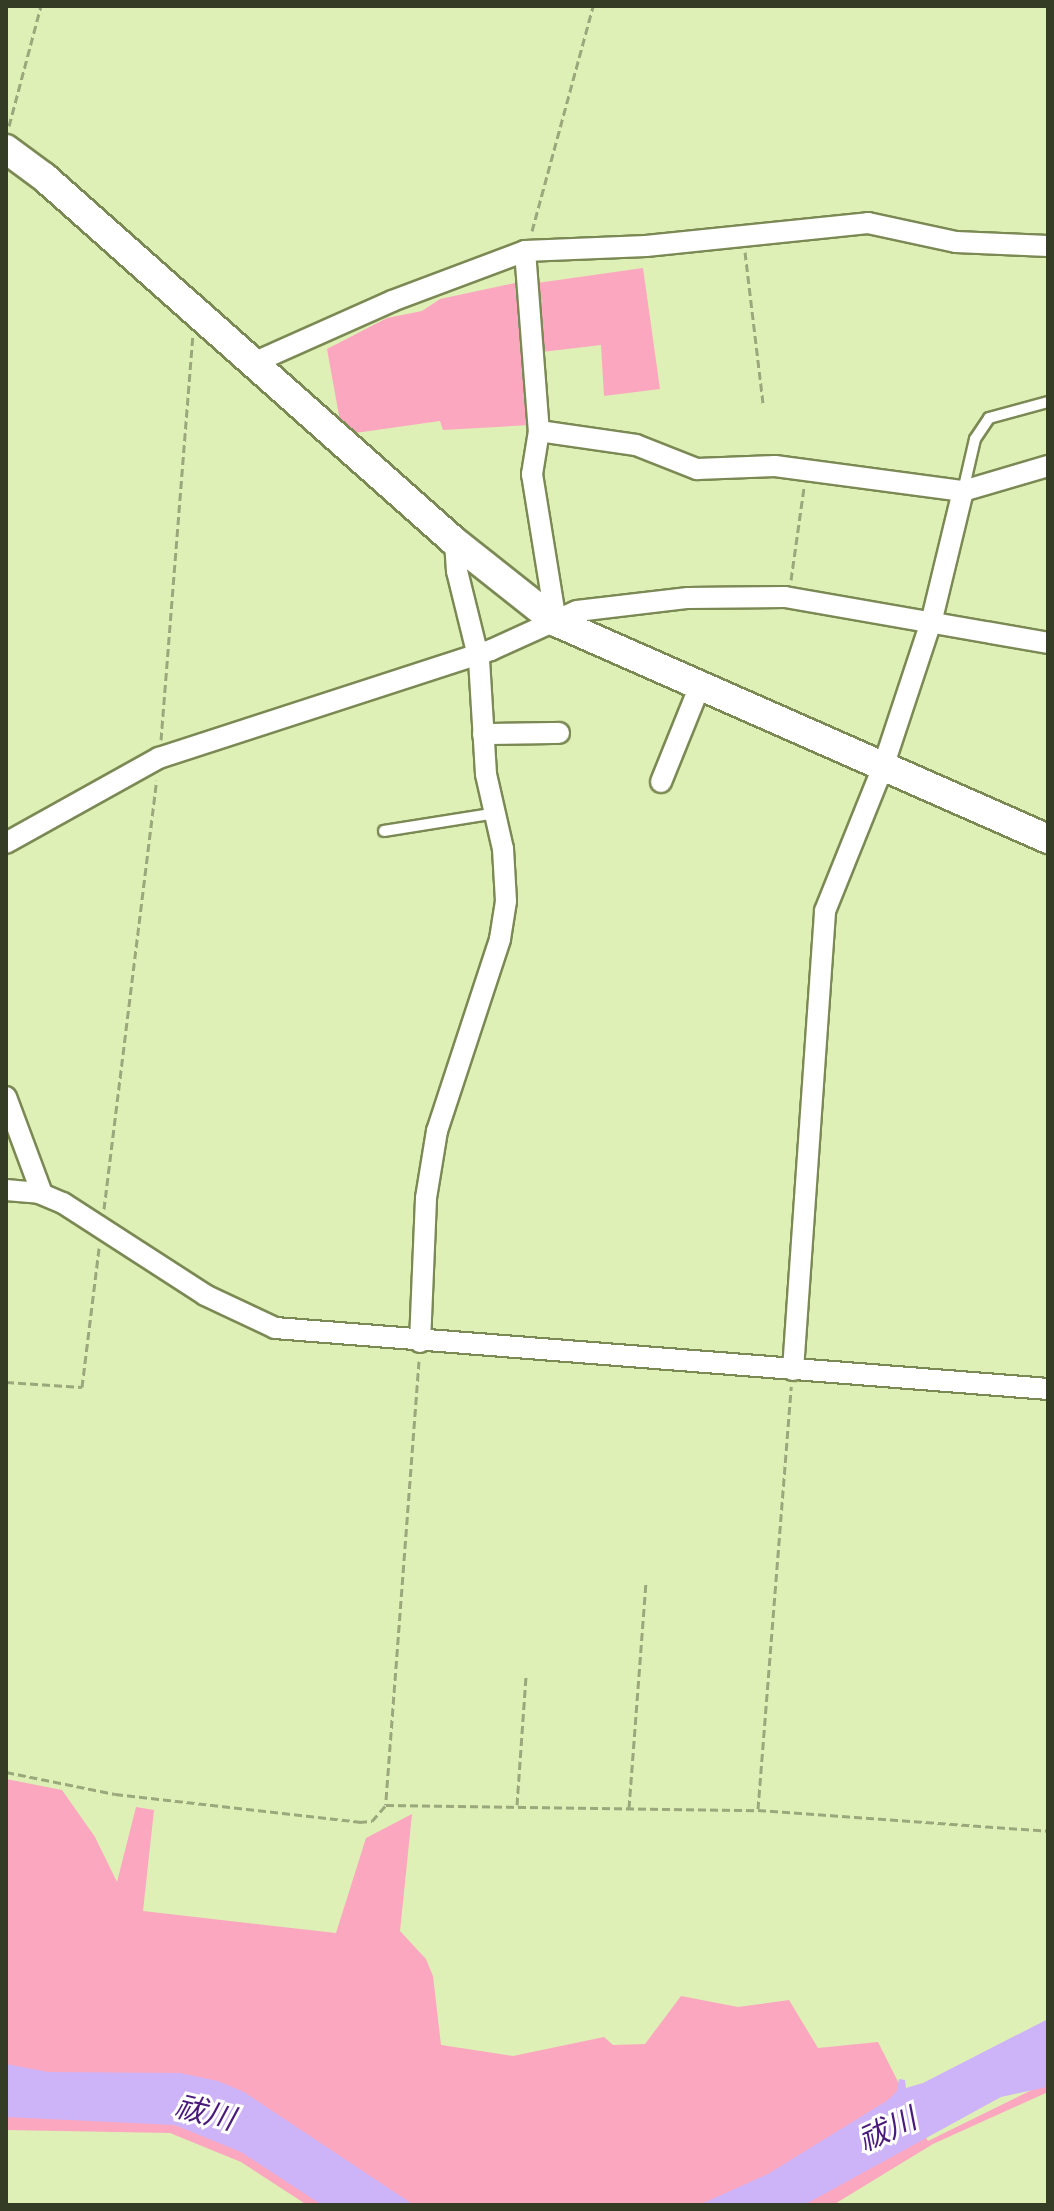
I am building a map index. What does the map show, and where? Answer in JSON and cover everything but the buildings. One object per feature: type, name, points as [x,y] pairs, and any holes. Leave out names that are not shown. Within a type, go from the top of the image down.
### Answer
[{"type":"street","points":[[6,149],[196,311],[455,542],[556,622],[699,688],[1048,839]]},
{"type":"street","points":[[253,363],[392,301],[527,251],[743,236],[868,223],[956,242],[1048,246]]},
{"type":"street","points":[[527,251],[539,431],[532,474],[556,622]]},
{"type":"street","points":[[539,431],[636,445],[697,469],[775,466],[807,473],[963,491],[1048,466]]},
{"type":"street","points":[[793,1370],[825,911],[883,767],[932,619],[963,491]]},
{"type":"street","points":[[420,1342],[426,1198],[437,1131],[504,919],[506,864],[483,734],[477,651],[457,571],[455,542]]},
{"type":"street","points":[[6,843],[159,758],[477,651],[556,622],[577,611],[688,598],[789,597],[932,619],[1048,643]]},
{"type":"street","points":[[661,782],[699,688]]},
{"type":"street","points":[[483,734],[559,733]]},
{"type":"street","points":[[6,1097],[42,1194]]},
{"type":"street","points":[[6,1190],[42,1194],[101,1232],[259,1323],[420,1342],[1048,1389]]},
{"type":"lane","points":[[963,491],[975,439],[989,418],[1048,402]]},
{"type":"lane","points":[[384,831],[496,813]]},
{"type":"path","points":[[6,136],[41,6]]},
{"type":"path","points":[[527,251],[593,6]]},
{"type":"path","points":[[743,236],[763,404]]},
{"type":"path","points":[[6,1382],[82,1387],[159,758],[196,311]]},
{"type":"path","points":[[789,597],[807,473]]},
{"type":"path","points":[[6,1772],[115,1794],[372,1821],[386,1805],[420,1342]]},
{"type":"path","points":[[758,1810],[793,1370]]},
{"type":"path","points":[[629,1808],[646,1583]]},
{"type":"path","points":[[517,1807],[526,1677]]},
{"type":"path","points":[[386,1805],[758,1810],[1048,1831]]},
{"type":"shaded area","points":[[643,268],[660,389],[604,396],[601,345],[542,352],[537,283]]},
{"type":"shaded area","points":[[515,283],[530,425],[443,430],[440,421],[355,433],[340,421],[327,349],[387,318],[422,311],[440,299]]},
{"type":"shaded area","points":[[6,1779],[62,1790],[95,1837],[117,1882],[136,1807],[154,1810],[143,1911],[336,1933],[366,1838],[412,1814],[400,1931],[426,1959],[433,1976],[441,2045],[513,2056],[604,2037],[613,2045],[645,2044],[681,1996],[738,2007],[789,2000],[818,2048],[878,2042],[928,2141],[1048,2082],[1048,2092],[933,2144],[833,2205],[307,2205],[241,2162],[170,2133],[6,2130]]},
{"type":"water","name":"祓川","points":[[1048,2019],[1047,2087],[1001,2097],[804,2205],[699,2205],[768,2174],[888,2100],[897,2091],[899,2079],[905,2080],[906,2088],[923,2083]]},
{"type":"water","name":"祓川","points":[[6,2064],[48,2072],[180,2073],[218,2081],[244,2092],[414,2205],[322,2205],[241,2152],[175,2125],[6,2117]]}]
